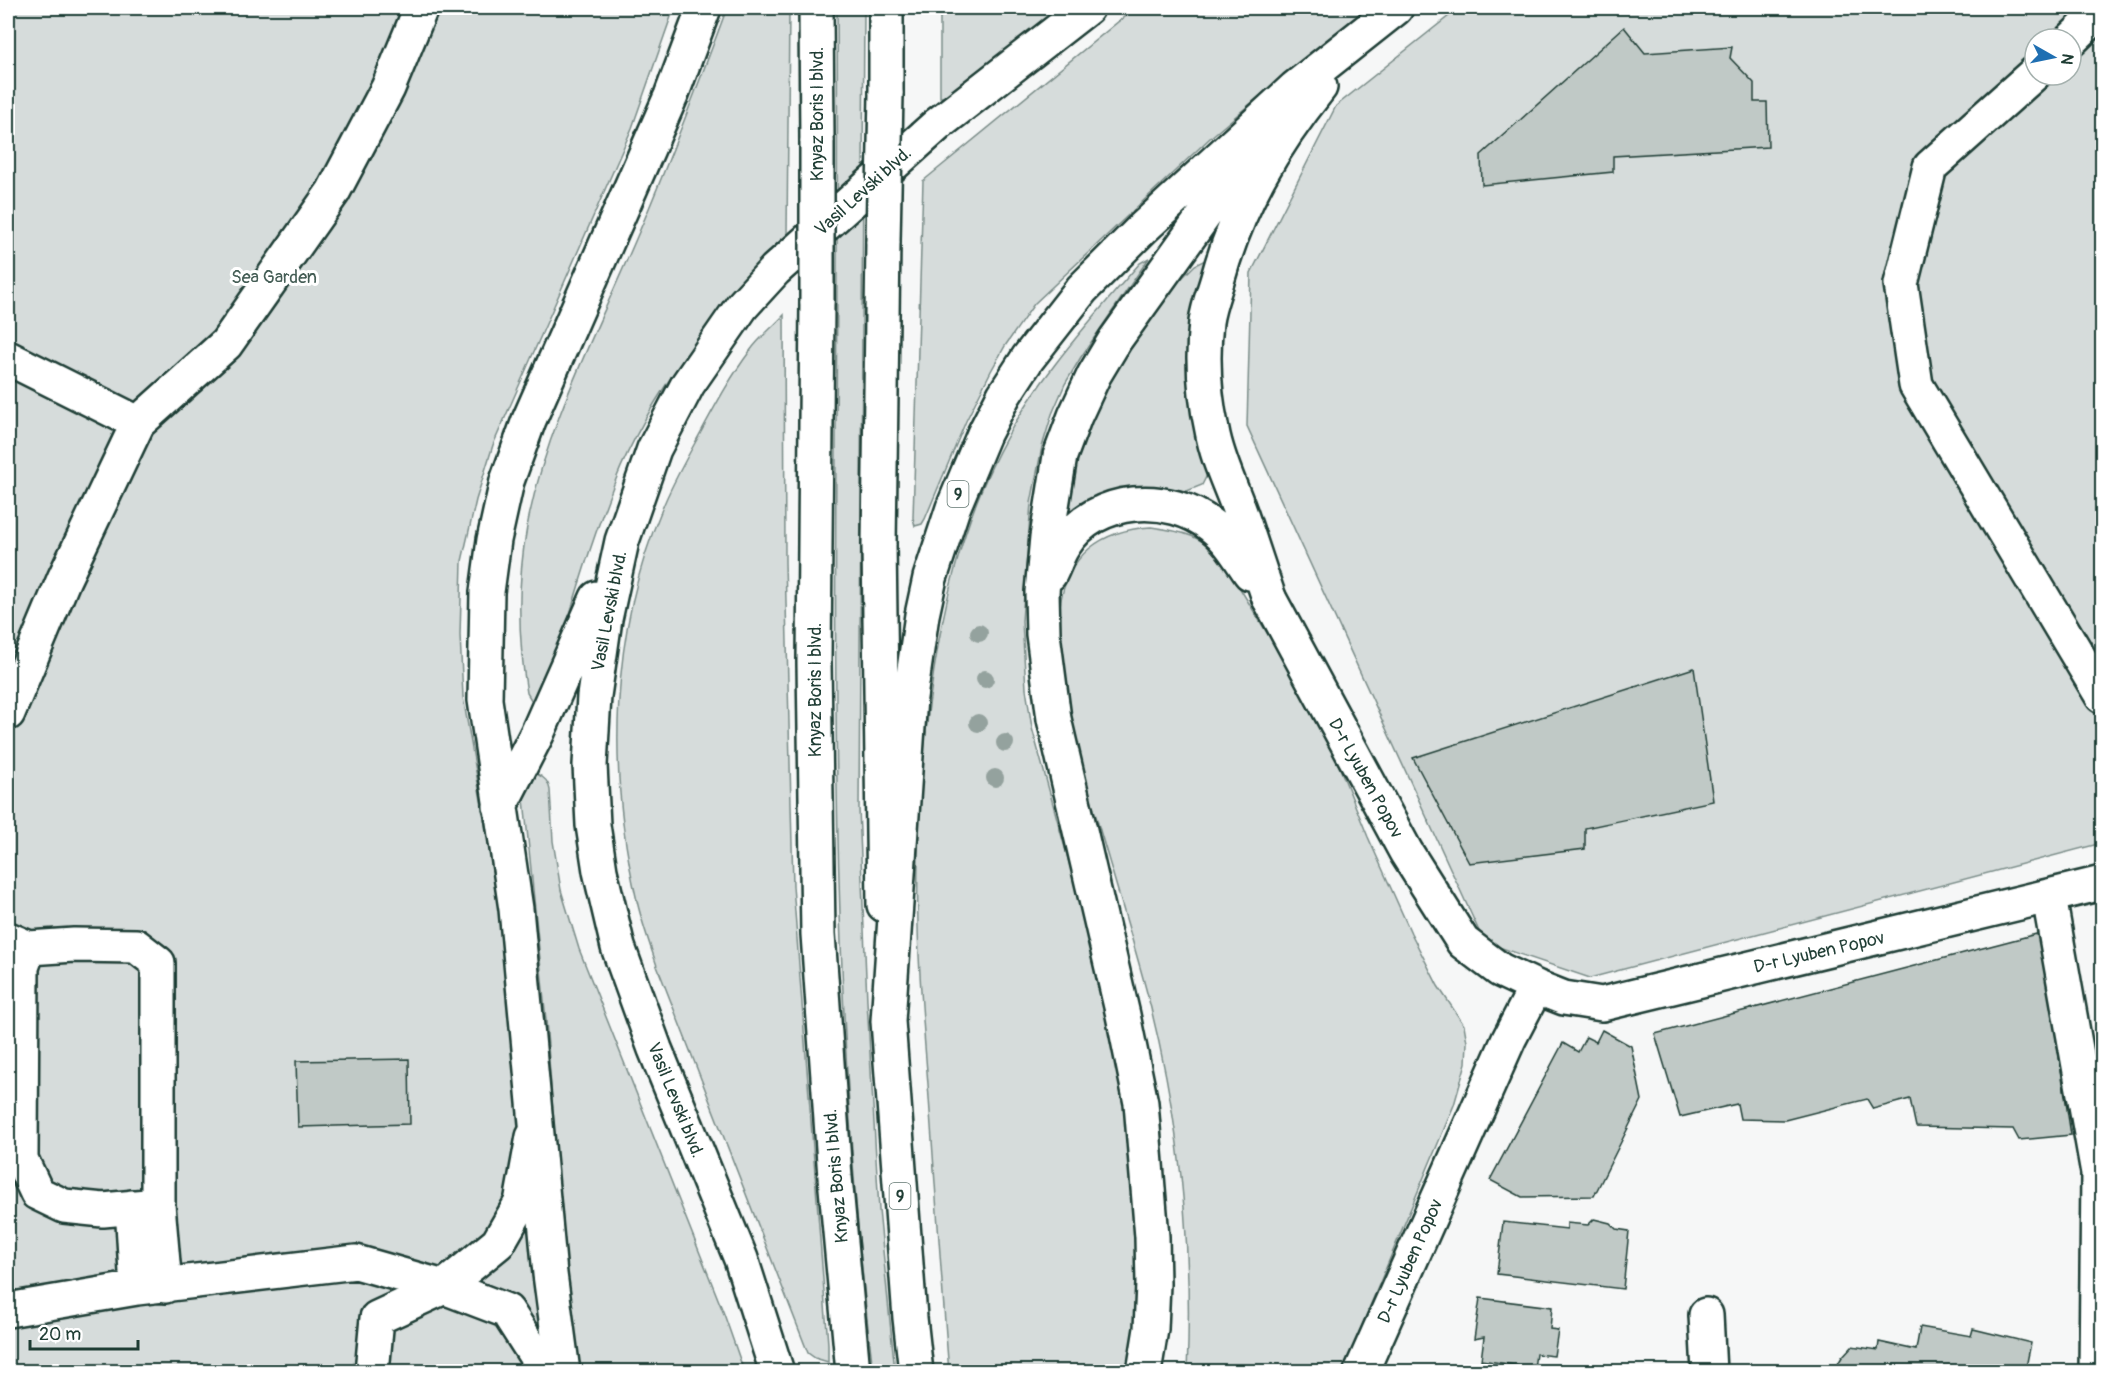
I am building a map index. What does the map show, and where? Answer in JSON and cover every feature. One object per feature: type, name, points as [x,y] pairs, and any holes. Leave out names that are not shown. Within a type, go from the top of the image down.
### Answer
[{"type":"main road","points":[[8,713],[64,579],[138,423],[226,344],[333,192],[387,87],[421,8]]},
{"type":"main road","points":[[564,1371],[550,1274],[516,909],[485,700],[485,646],[490,571],[494,540],[507,481],[529,420],[671,96],[704,8]]},
{"type":"main road","name":"Knyaz Boris I blvd.","points":[[816,8],[817,301],[814,662],[818,934],[853,1371]]},
{"type":"main road","points":[[886,8],[879,545],[882,849],[888,1021]]},
{"type":"main road","name":"Vasil Levski blvd.","points":[[777,1371],[741,1259],[655,1049],[618,947],[600,871],[593,825],[590,765],[594,696],[605,619],[622,541],[654,449],[687,384],[742,306],[775,270],[938,124],[1087,8]]},
{"type":"main road","name":"9","points":[[916,1371],[888,1021],[910,697],[930,578],[953,508],[967,472],[1004,395],[1028,358],[1075,298],[1143,228],[1295,88],[1396,8]]},
{"type":"main road","points":[[2083,29],[2103,10]]},
{"type":"main road","points":[[1269,598],[1239,510],[1221,466],[1212,432],[1205,392],[1204,359],[1207,320],[1224,255],[1253,186],[1273,150],[1293,121],[1359,38]]},
{"type":"main road","points":[[2023,84],[1930,167],[1901,284],[1916,386],[2103,696]]},
{"type":"main road","points":[[1144,1371],[1151,1329],[1153,1284],[1152,1237],[1141,1102],[1118,992],[1054,719],[1043,634],[1042,592],[1047,537],[1060,456],[1094,375],[1115,340],[1295,88]]},
{"type":"main road","points":[[8,357],[138,423]]},
{"type":"main road","points":[[1042,592],[1064,545],[1086,522],[1112,509],[1152,503],[1172,505],[1194,514],[1213,526],[1226,539],[1269,598]]},
{"type":"main road","points":[[500,806],[537,734],[622,541]]},
{"type":"main road","name":"D-r Lyuben Popov","points":[[1269,598],[1388,819],[1446,918],[1463,942],[1500,970],[1564,998],[1602,1004],[2103,883]]},
{"type":"main road","points":[[2049,897],[2098,1173],[2096,1371]]},
{"type":"main road","points":[[145,1206],[103,1210],[64,1206],[37,1193],[21,1159],[22,967],[18,944],[136,946],[158,963],[145,1206],[151,1287]]},
{"type":"main road","name":"D-r Lyuben Popov","points":[[1361,1371],[1509,1039],[1536,987]]},
{"type":"main road","points":[[372,1371],[377,1318],[444,1287],[498,1243],[521,1203],[536,1123]]},
{"type":"main road","points":[[8,1310],[151,1287],[356,1262],[444,1287],[507,1311],[546,1371]]},
{"type":"main road","points":[[1706,1315],[1709,1371]]},
{"type":"green space","name":"Sea Garden","points":[[8,8],[674,8],[632,128],[493,445],[476,500],[462,561],[460,635],[463,697],[498,898],[515,1020],[547,1371],[8,1371]]},
{"type":"green space","points":[[727,8],[789,8],[787,236],[736,292],[689,352],[667,383],[629,449],[594,538],[543,704],[533,703],[527,693],[524,673],[520,631],[520,589],[527,527],[535,489],[559,416],[660,182]]},
{"type":"green space","points":[[837,8],[864,8],[859,809],[879,1210],[895,1372],[873,1371],[856,1201],[845,1031],[838,861],[836,690]]},
{"type":"green space","points":[[940,8],[1068,8],[954,97],[940,97]]},
{"type":"green space","points":[[1135,8],[1370,8],[1295,66],[1210,138],[1034,304],[991,371],[966,421],[925,519],[922,524],[915,526],[913,518],[923,181]]},
{"type":"green space","points":[[1459,8],[2102,8],[2102,843],[1590,978],[1484,942],[1247,426],[1251,273],[1336,106]]},
{"type":"green space","points":[[1149,258],[1081,357],[1065,384],[1052,414],[1042,447],[1031,503],[1022,621],[1026,689],[1032,728],[1073,877],[1119,1066],[1142,1222],[1133,1371],[949,1372],[918,926],[921,782],[928,711],[939,640],[948,595],[967,529],[992,466],[1006,438],[1059,359],[1140,263]]},
{"type":"green space","points":[[1205,260],[1196,313],[1192,367],[1195,421],[1208,473],[1202,485],[1187,491],[1153,487],[1075,521],[1068,515],[1082,430],[1146,314],[1195,265]]},
{"type":"green space","points":[[784,315],[785,562],[793,886],[828,1362],[808,1353],[657,966],[639,909],[627,852],[618,753],[623,653],[632,604],[645,556],[662,509],[682,466],[735,373],[754,346]]},
{"type":"green space","points":[[1151,527],[1192,536],[1209,546],[1224,562],[1304,694],[1330,744],[1411,933],[1438,986],[1464,1025],[1467,1042],[1466,1063],[1454,1105],[1343,1371],[1187,1372],[1188,1276],[1185,1227],[1175,1131],[1167,1083],[1146,989],[1074,740],[1059,633],[1060,606],[1064,588],[1079,559],[1089,548],[1117,533]]},
{"type":"green space","points":[[537,774],[546,780],[550,790],[553,841],[561,890],[579,949],[724,1314],[744,1371],[581,1371],[566,1286],[546,1020],[523,789],[532,775]]},
{"type":"building","points":[[1624,27],[1645,53],[1732,47],[1730,58],[1754,83],[1754,102],[1767,102],[1768,147],[1613,156],[1613,172],[1482,185],[1481,155]]},
{"type":"building","points":[[1694,668],[1713,801],[1585,828],[1585,849],[1469,863],[1413,758]]},
{"type":"building","points":[[2040,933],[2071,1135],[2019,1140],[2013,1129],[1916,1127],[1910,1099],[1873,1109],[1867,1099],[1785,1120],[1740,1119],[1737,1104],[1680,1117],[1655,1034]]},
{"type":"building","points":[[1602,1030],[1631,1046],[1642,1100],[1594,1196],[1522,1197],[1490,1180],[1563,1043],[1578,1052],[1586,1037],[1596,1042]]},
{"type":"building","points":[[409,1059],[410,1124],[298,1127],[296,1061]]},
{"type":"building","points":[[1594,1219],[1610,1223],[1616,1229],[1629,1231],[1623,1289],[1497,1274],[1503,1222],[1567,1229],[1567,1223],[1588,1225]]},
{"type":"building","points":[[1480,1298],[1552,1307],[1550,1329],[1558,1330],[1554,1356],[1536,1354],[1534,1368],[1481,1360],[1484,1337],[1474,1339]]},
{"type":"building","points":[[1920,1327],[1971,1336],[1973,1329],[2031,1343],[2025,1372],[1833,1372],[1852,1346],[1878,1350],[1879,1342],[1916,1350]]}]
